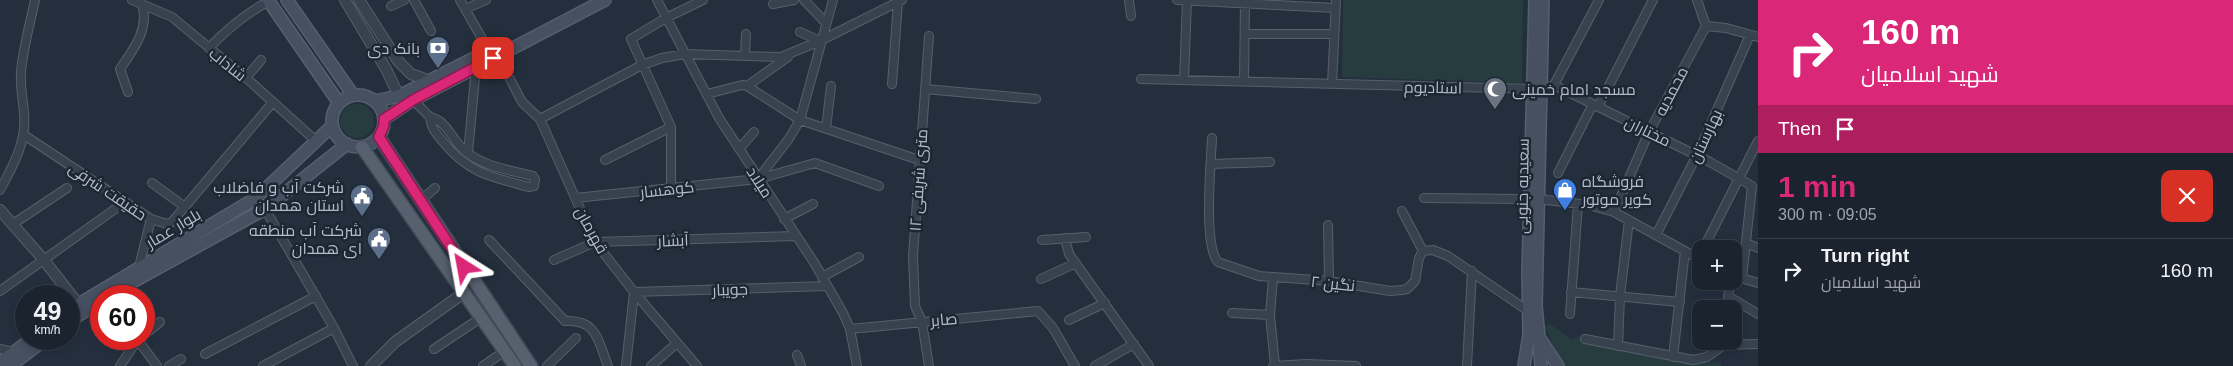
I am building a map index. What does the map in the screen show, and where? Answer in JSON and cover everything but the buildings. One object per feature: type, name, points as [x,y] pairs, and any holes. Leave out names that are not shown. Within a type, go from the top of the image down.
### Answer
[{"type":"main road","points":[[287,0],[353,95]]},
{"type":"main road","points":[[375,101],[399,96],[586,0]]},
{"type":"main road","points":[[384,119],[413,100],[605,0]]},
{"type":"main road","name":"سعیدیه جنوبی","points":[[1535,0],[1537,89]]},
{"type":"main road","name":"سعیدیه جنوبی","points":[[1543,0],[1537,89],[1528,310],[1534,336],[1558,366]]},
{"type":"main road","points":[[268,1],[338,104]]},
{"type":"main road","points":[[353,95],[368,97],[375,101],[383,112],[384,119],[384,125],[379,137],[374,142],[362,147],[347,144],[340,140],[332,126],[332,118],[338,104],[353,95]]},
{"type":"main road","name":"بلوار عمار","points":[[80,305],[256,198],[332,126]]},
{"type":"main road","points":[[379,137],[531,366]]},
{"type":"main road","name":"بلوار عمار","points":[[127,285],[265,209],[347,144]]},
{"type":"main road","points":[[362,147],[515,366]]},
{"type":"main road","name":"سعیدیه جنوبی","points":[[1524,366],[1534,336],[1536,306],[1534,199]]},
{"type":"main road","points":[[1532,366],[1534,336]]},
{"type":"main road","points":[[1534,336],[1541,366]]},
{"type":"main road","points":[[0,363],[17,350]]},
{"type":"main road","points":[[10,366],[31,350]]},
{"type":"street","points":[[0,190],[11,170],[24,135],[24,114],[20,91],[22,69],[35,0]]},
{"type":"street","name":"شاداب","points":[[132,0],[141,2],[172,17],[246,78],[316,141]]},
{"type":"street","points":[[345,0],[386,68],[399,96]]},
{"type":"street","points":[[359,0],[398,61],[410,74],[430,81]]},
{"type":"street","points":[[391,6],[404,0]]},
{"type":"street","points":[[414,0],[431,31]]},
{"type":"street","points":[[460,0],[489,51]]},
{"type":"street","points":[[465,9],[486,0]]},
{"type":"street","name":"میلاد","points":[[657,0],[738,149],[827,286],[850,329],[857,366]]},
{"type":"street","points":[[671,189],[671,127],[630,39],[666,18],[703,0]]},
{"type":"street","points":[[774,4],[794,0]]},
{"type":"street","points":[[804,0],[826,23]]},
{"type":"street","points":[[758,179],[788,140],[800,120],[815,70],[820,41],[833,0]]},
{"type":"street","points":[[1130,0],[1131,16]]},
{"type":"street","points":[[1177,0],[1335,4],[1332,84]]},
{"type":"street","points":[[1184,80],[1186,0]]},
{"type":"street","points":[[1537,89],[1554,85],[1599,0]]},
{"type":"street","points":[[1558,173],[1653,0]]},
{"type":"street","points":[[1697,0],[1706,26],[1726,28],[1754,36]]},
{"type":"street","points":[[209,48],[234,23],[268,1]]},
{"type":"street","points":[[540,120],[642,65],[662,58],[685,54],[778,57],[820,41],[900,1]]},
{"type":"street","points":[[892,84],[900,1]]},
{"type":"street","points":[[128,92],[120,69],[136,47],[143,28],[144,18],[141,2]]},
{"type":"street","points":[[1244,82],[1245,3]]},
{"type":"street","name":"محمدیه","points":[[1614,212],[1649,132],[1706,26]]},
{"type":"street","points":[[800,32],[820,41]]},
{"type":"street","points":[[745,56],[746,34]]},
{"type":"street","points":[[1244,34],[1334,34]]},
{"type":"street","name":"۱۲ متری شریفی","points":[[929,36],[913,256],[915,306],[922,322],[929,366]]},
{"type":"street","name":"بهارستان","points":[[1656,235],[1754,36]]},
{"type":"street","points":[[747,86],[796,51]]},
{"type":"street","points":[[246,78],[261,60]]},
{"type":"street","points":[[386,68],[398,61]]},
{"type":"street","points":[[468,153],[476,67]]},
{"type":"street","name":"استادیوم","points":[[1141,79],[1537,89]]},
{"type":"street","name":"قهرمان","points":[[510,80],[522,102],[540,120],[595,242],[696,366]]},
{"type":"street","points":[[707,94],[742,85],[747,86],[800,120],[919,160]]},
{"type":"street","name":"مختاران","points":[[1554,85],[1740,178],[1755,183]]},
{"type":"street","points":[[826,129],[831,86]]},
{"type":"street","points":[[925,90],[1036,99]]},
{"type":"street","points":[[413,100],[430,117],[440,121],[468,153],[493,166],[532,176],[536,179],[534,186],[529,187],[494,178],[462,162],[432,129],[430,117]]},
{"type":"street","points":[[152,219],[167,224],[172,222],[273,102]]},
{"type":"street","points":[[605,160],[671,127]]},
{"type":"street","points":[[738,149],[754,132]]},
{"type":"street","name":"حقیقت شرفی","points":[[24,135],[152,219],[139,268]]},
{"type":"street","points":[[1212,138],[1211,164],[1270,162]]},
{"type":"street","points":[[1708,240],[1758,141]]},
{"type":"street","name":"کوهسار","points":[[575,198],[758,179],[815,163],[879,186]]},
{"type":"street","name":"نگین ۲","points":[[1211,164],[1209,233],[1211,250],[1218,262],[1259,276],[1329,280],[1390,291],[1407,289],[1415,281],[1419,258],[1423,251]]},
{"type":"street","points":[[152,183],[185,208]]},
{"type":"street","points":[[1742,260],[1755,183]]},
{"type":"street","points":[[13,224],[67,188]]},
{"type":"street","points":[[420,201],[435,188]]},
{"type":"street","points":[[1424,198],[1534,199],[1578,204],[1614,212],[1692,254]]},
{"type":"street","points":[[784,219],[813,204]]},
{"type":"street","points":[[1570,314],[1578,204]]},
{"type":"street","points":[[0,291],[115,209]]},
{"type":"street","points":[[265,209],[354,366]]},
{"type":"street","points":[[0,210],[43,259],[61,285]]},
{"type":"street","points":[[1402,211],[1423,251],[1430,250],[1442,253],[1472,271],[1528,310]]},
{"type":"street","points":[[1618,346],[1620,296],[1629,220]]},
{"type":"street","points":[[1328,225],[1329,280]]},
{"type":"street","name":"آبشار","points":[[554,260],[595,242],[796,236]]},
{"type":"street","points":[[1042,240],[1086,237]]},
{"type":"street","points":[[1065,238],[1070,254],[1149,366]]},
{"type":"street","points":[[489,240],[565,321],[578,320],[594,329],[608,366]]},
{"type":"street","points":[[1746,243],[1758,248]]},
{"type":"street","points":[[1673,357],[1685,251]]},
{"type":"street","points":[[822,277],[859,257]]},
{"type":"street","points":[[1041,279],[1076,263]]},
{"type":"street","points":[[1468,363],[1472,271]]},
{"type":"street","points":[[1273,278],[1270,315],[1274,366],[1306,364],[1356,366]]},
{"type":"street","points":[[1742,279],[1758,284]]},
{"type":"street","name":"جویبار","points":[[634,292],[827,286]]},
{"type":"street","points":[[1728,300],[1729,290]]},
{"type":"street","points":[[371,366],[395,342],[465,292]]},
{"type":"street","points":[[626,366],[634,292]]},
{"type":"street","points":[[1571,292],[1680,302]]},
{"type":"street","points":[[205,354],[316,296]]},
{"type":"street","points":[[1728,296],[1758,314]]},
{"type":"street","points":[[1069,320],[1105,303]]},
{"type":"street","name":"صابر","points":[[850,329],[1038,311],[1053,328],[1075,366]]},
{"type":"street","points":[[1232,314],[1270,315]]},
{"type":"street","points":[[434,349],[482,317]]},
{"type":"street","points":[[155,326],[160,322]]},
{"type":"street","points":[[264,366],[334,328]]},
{"type":"street","points":[[547,366],[576,338]]},
{"type":"street","points":[[1585,339],[1673,357],[1698,360],[1707,357],[1716,350]]},
{"type":"street","points":[[651,366],[677,343]]},
{"type":"street","points":[[1095,366],[1134,344]]},
{"type":"street","points":[[1742,344],[1758,344]]},
{"type":"street","points":[[0,349],[14,352]]},
{"type":"street","points":[[120,366],[131,350]]},
{"type":"street","points":[[145,350],[156,366]]},
{"type":"street","points":[[483,366],[505,351]]},
{"type":"street","points":[[797,355],[801,366]]},
{"type":"street","points":[[169,366],[181,359]]},
{"type":"green space","points":[[1343,0],[1523,0],[1522,83],[1342,77]]},
{"type":"green space","points":[[357,104],[369,109],[374,121],[369,133],[357,138],[345,133],[340,121],[345,109]]},
{"type":"green space","points":[[1550,324],[1572,340],[1579,336],[1584,342],[1667,360],[1721,363],[1721,366],[1565,366],[1558,357],[1545,326]]},
{"type":"place","name":"بانک دی","points":[[438,69]]},
{"type":"place","name":"مسجد امام خمینی","points":[[1495,110]]},
{"type":"place","name":"فروشگاه کویر موتور","points":[[1565,211]]},
{"type":"place","name":"شرکت آب و فاضلاب استان همدان","points":[[362,217]]},
{"type":"place","name":"شرکت آب منطقه ای همدان","points":[[379,260]]},
{"type":"route","points":[[464,267],[379,137],[384,125],[384,119],[413,100],[493,58]]}]
